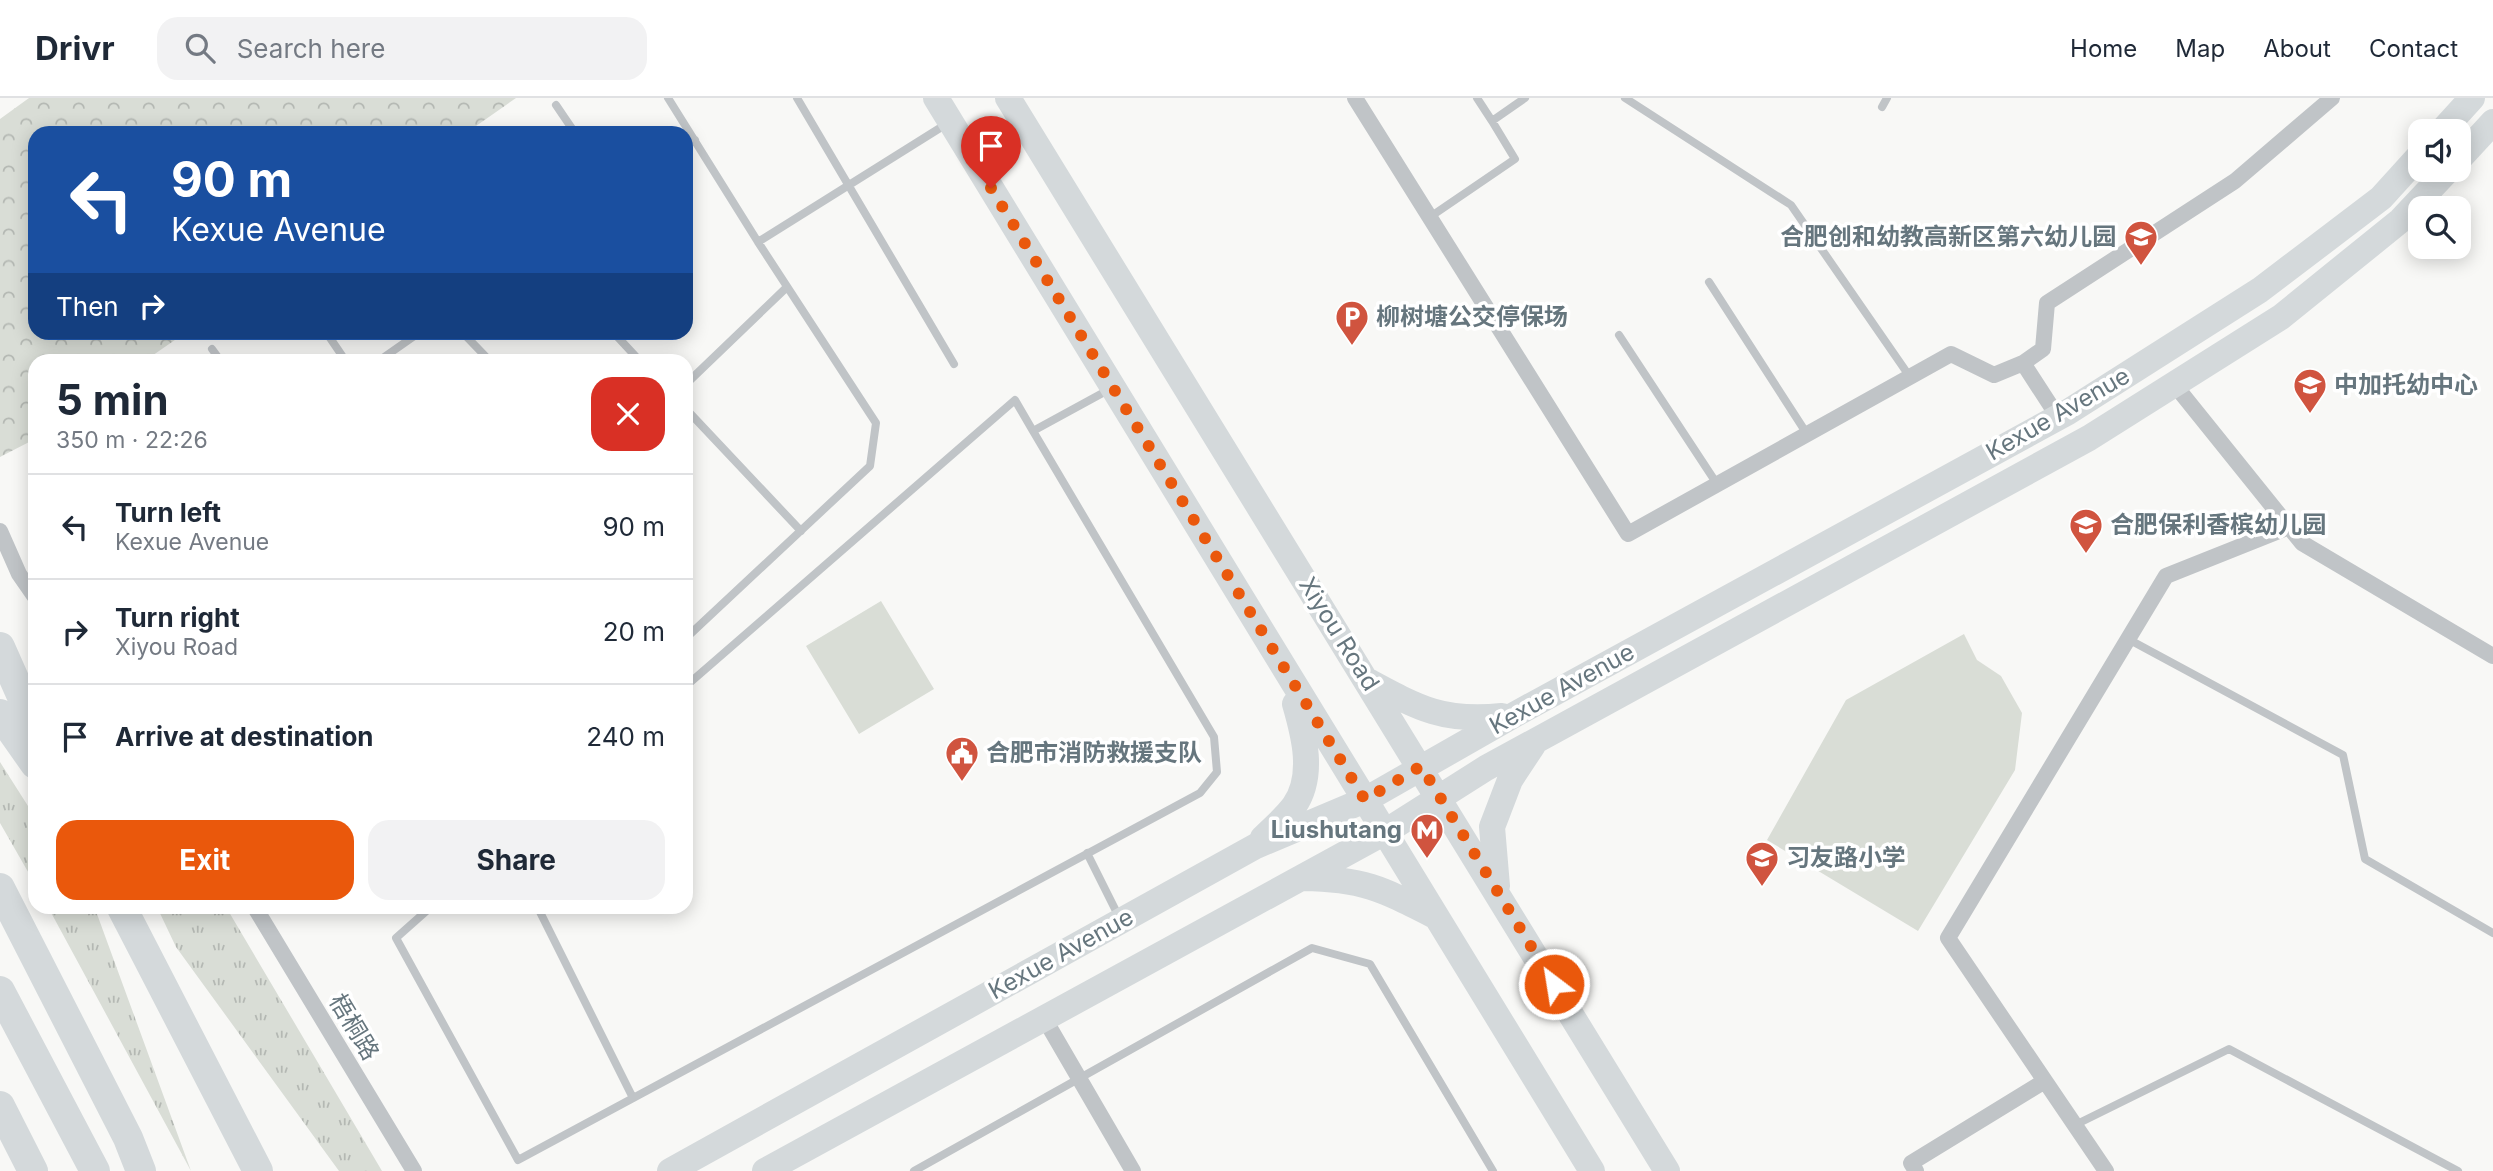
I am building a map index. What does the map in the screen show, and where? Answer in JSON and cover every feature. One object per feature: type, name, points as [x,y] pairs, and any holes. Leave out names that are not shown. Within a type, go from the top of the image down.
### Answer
[{"type":"highway","points":[[0,647],[28,710]]},
{"type":"highway","points":[[0,713],[28,754]]},
{"type":"highway","points":[[0,888],[128,1138],[141,1171]]},
{"type":"highway","points":[[125,914],[258,1171]]},
{"type":"highway","points":[[0,991],[95,1171]]},
{"type":"highway","points":[[0,1106],[33,1171]]},
{"type":"main road","points":[[936,98],[1592,1171]]},
{"type":"main road","name":"Xiyou Road","points":[[1008,98],[1421,766],[1667,1171]]},
{"type":"main road","points":[[2453,119],[2472,98]]},
{"type":"main road","points":[[2471,146],[2493,122]]},
{"type":"main road","name":"Kexue Avenue","points":[[670,1171],[1256,846],[1365,800],[1421,766],[2058,417],[2260,290],[2381,198],[2408,168]]},
{"type":"main road","name":"Kexue Avenue","points":[[765,1171],[1385,832],[1536,741],[2089,438],[2281,317],[2401,220],[2437,182]]},
{"type":"main road","points":[[1256,846],[1294,805],[1303,787],[1306,743],[1283,665]]},
{"type":"main road","points":[[1368,680],[1421,709],[1466,720],[1514,715]]},
{"type":"main road","points":[[1497,891],[1492,827],[1510,780],[1536,741]]},
{"type":"main road","points":[[1301,878],[1346,879],[1381,888],[1436,916]]},
{"type":"street","points":[[1355,98],[1628,534],[1951,354],[1994,375],[2023,363],[2043,349],[2047,303],[2235,181],[2332,98]]},
{"type":"street","points":[[2023,363],[2058,417]]},
{"type":"street","points":[[2174,384],[2302,543],[2493,656]]},
{"type":"street","points":[[2106,1171],[1948,938],[2165,576],[2289,527]]},
{"type":"street","points":[[0,530],[19,575],[28,587]]},
{"type":"street","name":"梧桐路","points":[[259,914],[414,1171]]},
{"type":"street","points":[[1044,1018],[1133,1171]]},
{"type":"street","points":[[1916,1171],[1911,1163],[2045,1081]]},
{"type":"lane","points":[[668,98],[686,126]]},
{"type":"lane","points":[[797,98],[954,364]]},
{"type":"lane","points":[[1430,217],[1515,159],[1477,98]]},
{"type":"lane","points":[[1492,121],[1525,98]]},
{"type":"lane","points":[[1625,98],[1791,205],[1910,377]]},
{"type":"lane","points":[[1882,107],[1887,98]]},
{"type":"lane","points":[[556,105],[570,126]]},
{"type":"lane","points":[[758,242],[951,122]]},
{"type":"lane","points":[[693,137],[876,423],[870,466],[693,631]]},
{"type":"lane","points":[[1709,282],[1807,434]]},
{"type":"lane","points":[[693,377],[787,287]]},
{"type":"lane","points":[[1619,335],[1717,484]]},
{"type":"lane","points":[[389,354],[409,340]]},
{"type":"lane","points":[[470,340],[483,354]]},
{"type":"lane","points":[[620,340],[633,354]]},
{"type":"lane","points":[[212,349],[216,354]]},
{"type":"lane","points":[[1033,431],[1113,387]]},
{"type":"lane","points":[[423,914],[396,938],[518,1160],[1200,793],[1217,772],[1214,737],[1015,400],[693,680]]},
{"type":"lane","points":[[693,417],[801,531]]},
{"type":"lane","points":[[2128,639],[2343,755],[2365,859],[2493,933]]},
{"type":"lane","points":[[1087,853],[1121,921]]},
{"type":"lane","points":[[541,914],[634,1098]]},
{"type":"lane","points":[[914,1171],[1312,948],[1370,964],[1493,1171]]},
{"type":"lane","points":[[2075,1125],[2229,1049],[2458,1171]]},
{"type":"green space","points":[[29,98],[516,98],[476,126],[28,126],[28,340],[175,340],[155,354],[28,354],[28,443],[0,457],[0,119]]},
{"type":"green space","points":[[881,601],[934,689],[859,734],[806,646]]},
{"type":"green space","points":[[1964,634],[1977,660],[2001,676],[2022,713],[2015,770],[1918,931],[1767,840],[1846,700]]},
{"type":"green space","points":[[0,762],[28,806],[28,872],[0,823]]},
{"type":"green space","points":[[52,914],[97,914],[191,1171]]},
{"type":"green space","points":[[160,914],[230,914],[382,1171],[339,1171],[176,947]]},
{"type":"place","name":"合肥创和幼教高新区第六幼儿园","points":[[2141,267]]},
{"type":"place","name":"柳树塘公交停保场","points":[[1352,347]]},
{"type":"place","name":"中加托幼中心","points":[[2310,415]]},
{"type":"place","name":"合肥保利香槟幼儿园","points":[[2086,555]]},
{"type":"place","name":"合肥市消防救援支队","points":[[962,783]]},
{"type":"place","name":"Liushutang","points":[[1427,860]]},
{"type":"place","name":"习友路小学","points":[[1762,888]]},
{"type":"route","points":[[991,188],[1365,800],[1421,766],[1554,984]]}]
